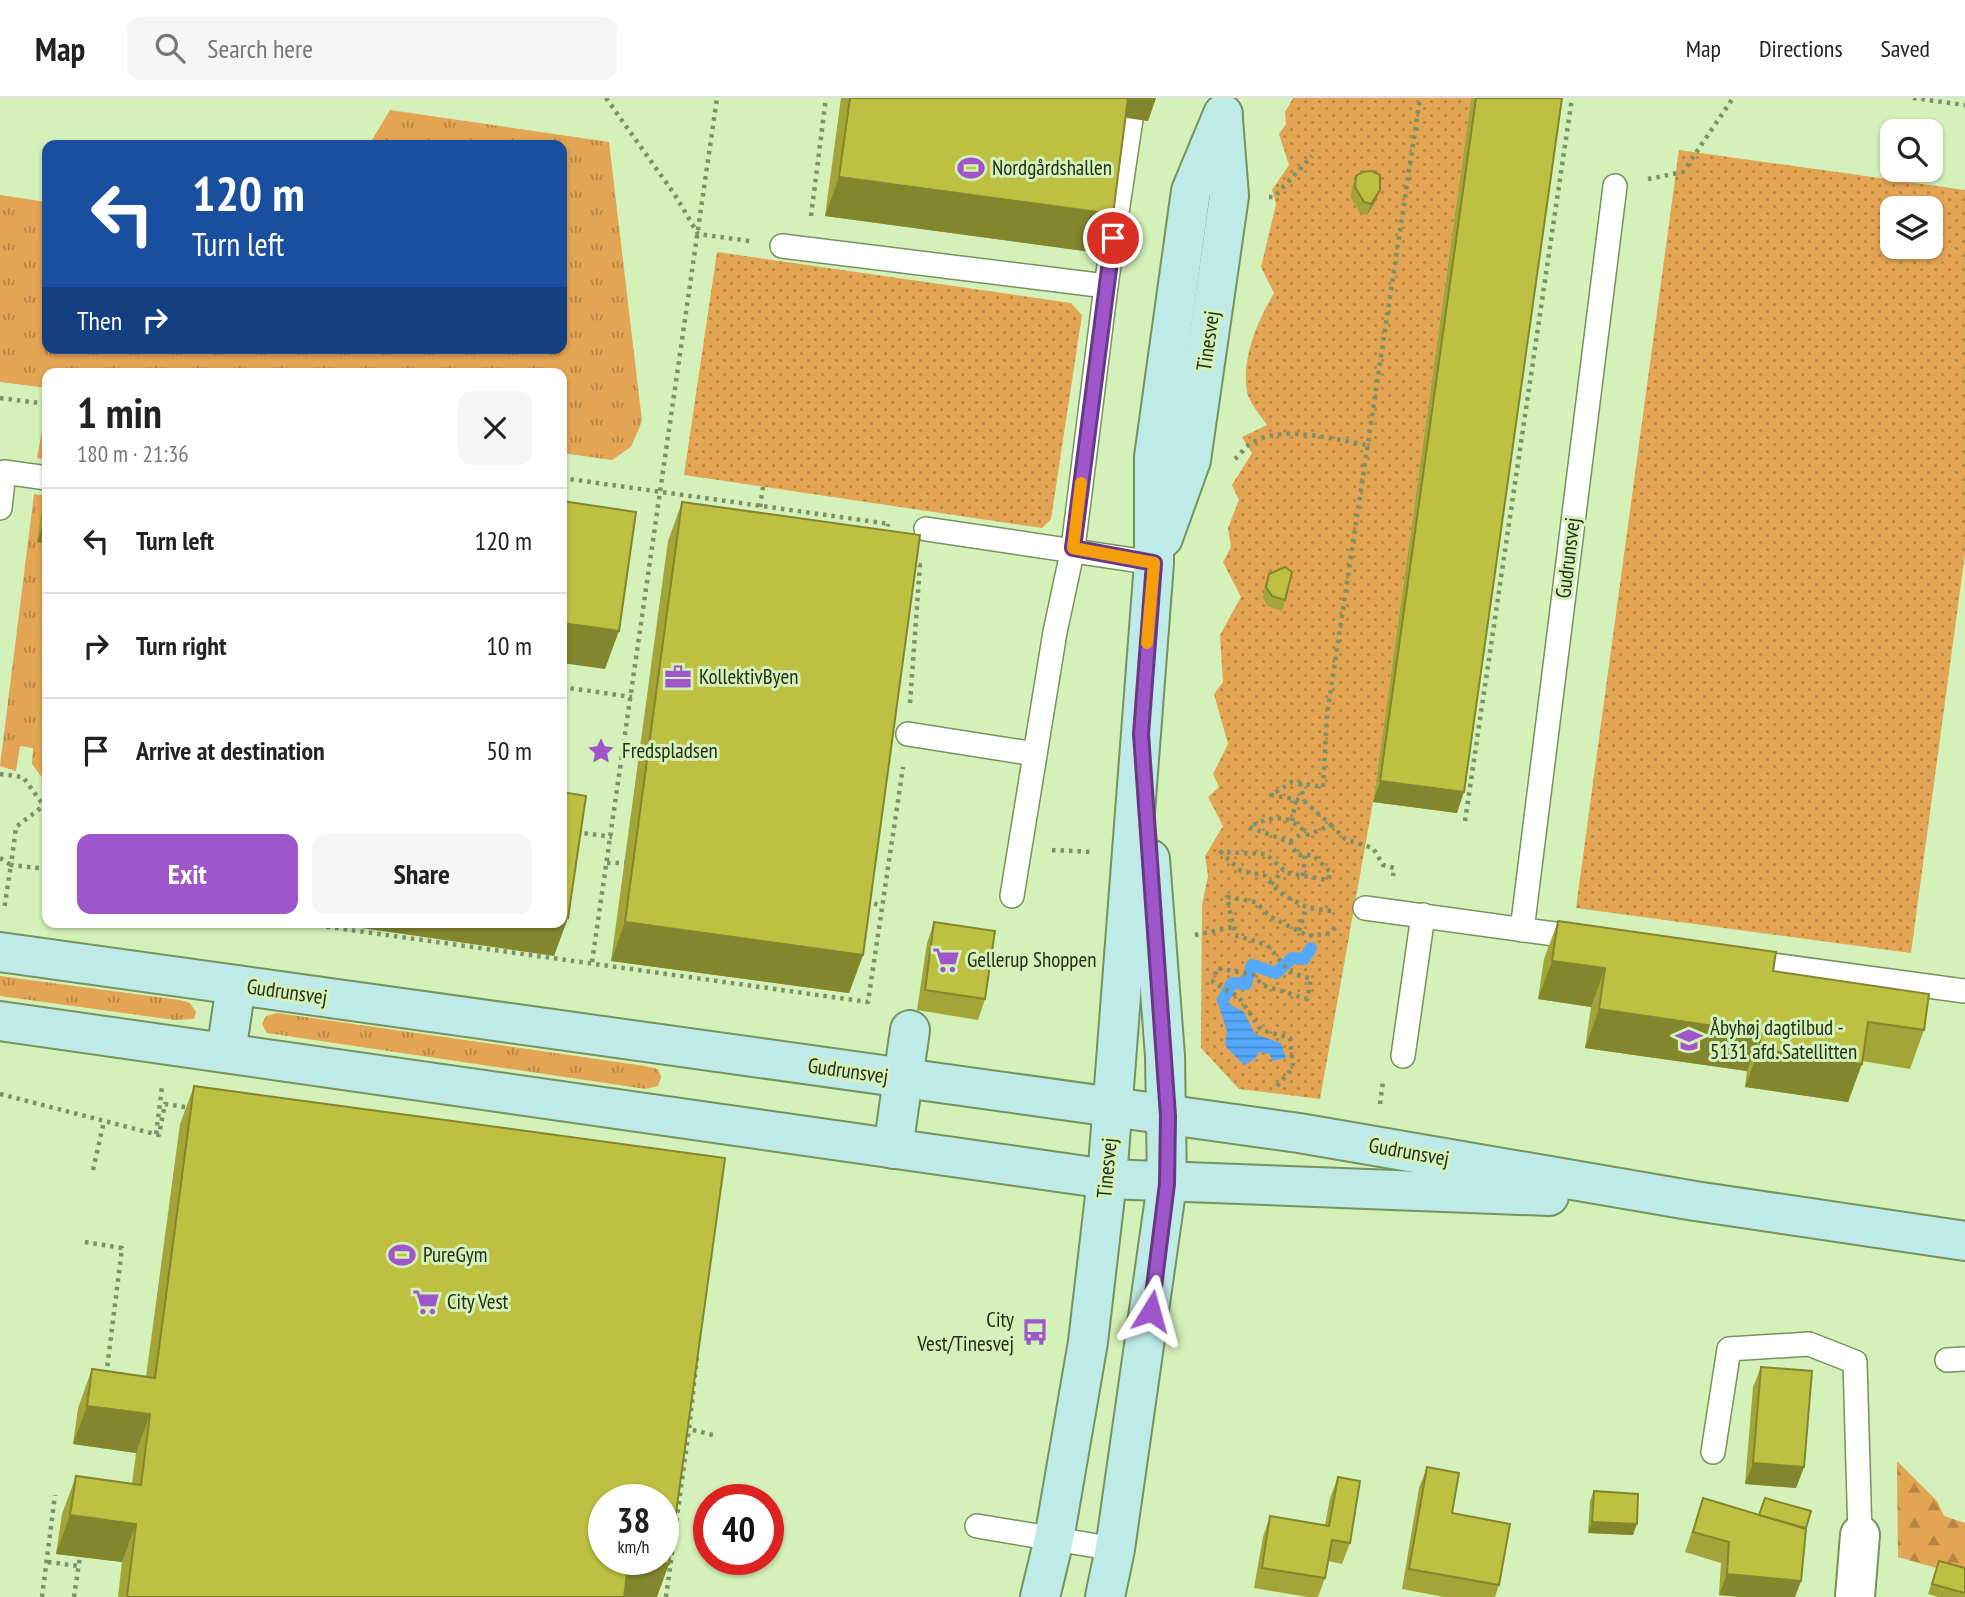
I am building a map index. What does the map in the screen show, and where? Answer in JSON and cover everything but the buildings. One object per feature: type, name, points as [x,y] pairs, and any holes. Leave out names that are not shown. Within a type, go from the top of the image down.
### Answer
[{"type":"street","name":"Tinesvej","points":[[1154,563],[1191,460],[1229,196],[1224,106]]},
{"type":"street","name":"Tinesvej","points":[[1040,1597],[1054,1539],[1087,1342],[1107,1179],[1154,563],[1154,457],[1191,191],[1224,106]]},
{"type":"street","name":"Tinesvej","points":[[1105,1597],[1115,1549],[1167,1184],[1168,1116],[1141,734]]},
{"type":"street","name":"Gudrunsvej","points":[[0,951],[1299,1133],[1695,1201],[1965,1241]]},
{"type":"street","points":[[226,1053],[236,985]]},
{"type":"street","name":"Gudrunsvej","points":[[0,1021],[1107,1179],[1167,1184],[1695,1201]]},
{"type":"street","points":[[893,1149],[910,1030]]},
{"type":"street","points":[[1855,1597],[1860,1535]]},
{"type":"lane","points":[[1012,896],[1073,548],[1106,286],[1131,119]]},
{"type":"lane","name":"Gudrunsvej","points":[[1522,930],[1615,186]]},
{"type":"lane","points":[[782,246],[1106,286]]},
{"type":"lane","points":[[0,508],[4,472],[42,477]]},
{"type":"lane","points":[[926,529],[1073,548],[1154,563]]},
{"type":"lane","points":[[908,734],[1035,754]]},
{"type":"lane","points":[[1355,910],[1423,915],[1605,941]]},
{"type":"lane","points":[[1394,1063],[1423,915]]},
{"type":"lane","points":[[1716,957],[1965,992]]},
{"type":"lane","points":[[1713,1452],[1729,1349],[1809,1344],[1855,1362],[1860,1535]]},
{"type":"lane","points":[[977,1526],[1115,1549]]},
{"type":"path","points":[[606,98],[675,195],[698,233]]},
{"type":"path","points":[[592,962],[717,98]]},
{"type":"path","points":[[807,248],[826,98]]},
{"type":"path","points":[[1389,911],[1394,868],[1383,865],[1373,848],[1345,839],[1304,801],[1271,795],[1292,782],[1323,787],[1327,715],[1420,98]]},
{"type":"path","points":[[1465,821],[1572,98]]},
{"type":"path","points":[[1615,186],[1683,172],[1733,98]]},
{"type":"path","points":[[1913,98],[1965,105]]},
{"type":"path","points":[[1229,196],[1274,197],[1312,156]]},
{"type":"path","points":[[698,233],[782,246]]},
{"type":"path","points":[[0,398],[42,403]]},
{"type":"path","points":[[1235,459],[1250,444],[1271,435],[1286,434],[1368,445]]},
{"type":"path","points":[[567,479],[926,529]]},
{"type":"path","points":[[760,506],[763,487]]},
{"type":"path","points":[[886,548],[888,524]]},
{"type":"path","points":[[335,928],[868,1002],[908,734],[920,565],[908,564]]},
{"type":"path","points":[[567,688],[632,697]]},
{"type":"path","points":[[0,774],[23,777],[42,800]]},
{"type":"path","points":[[1300,783],[1304,801]]},
{"type":"path","points":[[1292,821],[1296,800]]},
{"type":"path","points":[[5,909],[16,827],[42,808]]},
{"type":"path","points":[[1331,825],[1308,835],[1292,821],[1271,816],[1249,827],[1290,842],[1297,855],[1313,855],[1331,873],[1328,880],[1283,870],[1266,854],[1221,852],[1241,871],[1264,875],[1280,893],[1306,907],[1355,910]]},
{"type":"path","points":[[574,831],[612,837]]},
{"type":"path","points":[[1290,842],[1304,831]]},
{"type":"path","points":[[1020,848],[1132,855]]},
{"type":"path","points":[[1303,876],[1305,855]]},
{"type":"path","points":[[0,858],[11,865],[42,868]]},
{"type":"path","points":[[607,863],[625,863]]},
{"type":"path","points":[[1271,884],[1283,870]]},
{"type":"path","points":[[1268,1096],[1293,1068],[1290,1038],[1261,1030],[1239,997],[1213,982],[1217,968],[1254,975],[1262,985],[1307,999],[1311,979],[1290,972],[1267,945],[1235,935],[1227,897],[1256,902],[1269,916],[1308,936],[1331,933],[1338,923]]},
{"type":"path","points":[[862,900],[882,906]]},
{"type":"path","points":[[1298,930],[1306,907]]},
{"type":"path","points":[[1380,1105],[1394,1063]]},
{"type":"path","points":[[158,1135],[164,1074]]},
{"type":"path","points":[[0,1094],[158,1135]]},
{"type":"path","points":[[158,1135],[164,1104],[204,1110]]},
{"type":"path","points":[[93,1170],[104,1121]]},
{"type":"path","points":[[85,1242],[122,1248],[106,1384]]},
{"type":"path","points":[[666,1597],[690,1429],[698,1348]]},
{"type":"path","points":[[690,1429],[717,1436]]},
{"type":"path","points":[[42,1597],[55,1495]]},
{"type":"path","points":[[74,1597],[80,1557]]},
{"type":"path","points":[[48,1562],[79,1566]]},
{"type":"green space","points":[[1293,98],[1471,98],[1373,802],[1320,1099],[1239,1089],[1201,1048],[1202,905],[1208,876],[1205,856],[1223,826],[1208,797],[1219,787],[1213,774],[1228,744],[1214,694],[1223,682],[1220,635],[1241,597],[1223,562],[1231,547],[1228,528],[1239,500],[1232,485],[1252,453],[1242,437],[1267,425],[1248,396],[1246,366],[1252,340],[1274,293],[1261,267],[1276,204],[1272,190],[1289,165],[1279,134],[1286,124],[1285,112]]},
{"type":"green space","points":[[390,110],[609,142],[642,421],[631,447],[612,460],[567,454],[567,368],[42,368],[42,387],[0,382],[0,195],[42,201],[42,354],[567,354],[567,140],[372,140]]},
{"type":"green space","points":[[1679,150],[1880,178],[1880,182],[1908,182],[1965,190],[1965,554],[1911,953],[1576,908]]},
{"type":"green space","points":[[717,252],[1071,303],[1082,315],[1051,519],[1042,528],[684,475]]},
{"type":"green space","points":[[42,430],[42,459],[37,458]]},
{"type":"green space","points":[[34,494],[42,495],[42,777],[32,764],[33,748],[20,746],[16,771],[0,766]]},
{"type":"green space","points":[[0,976],[180,1000],[190,1003],[196,1012],[194,1019],[175,1020],[0,996]]},
{"type":"green space","points":[[277,1013],[645,1066],[658,1069],[661,1077],[658,1086],[646,1089],[267,1033],[262,1024],[266,1016]]},
{"type":"green space","points":[[1897,1461],[1937,1501],[1944,1516],[1965,1523],[1965,1576],[1898,1557]]},
{"type":"water","points":[[1216,997],[1244,1012],[1255,1034],[1281,1043],[1286,1058],[1272,1061],[1270,1054],[1259,1052],[1255,1059],[1244,1065],[1225,1046],[1227,1031]]},
{"type":"waterway","points":[[1223,1000],[1232,983],[1246,984],[1252,965],[1276,973],[1292,958],[1304,959],[1311,948]]},
{"type":"slow traffic","points":[[1081,483],[1073,548],[1154,563],[1147,643]]},
{"type":"place","name":"Nordgårdshallen","points":[[971,168]]},
{"type":"place","name":"KollektivByen","points":[[678,677]]},
{"type":"place","name":"Fredspladsen","points":[[601,751]]},
{"type":"place","name":"Gellerup Shoppen","points":[[946,960]]},
{"type":"place","name":"Åbyhøj dagtilbud - 5131 afd. Satellitten","points":[[1689,1040]]},
{"type":"place","name":"PureGym","points":[[402,1255]]},
{"type":"place","name":"City Vest","points":[[426,1302]]},
{"type":"place","name":"City Vest/Tinesvej","points":[[1035,1332]]},
{"type":"route","points":[[1113,238],[1073,548],[1154,563],[1141,734],[1168,1116],[1167,1184],[1151,1311]]}]
